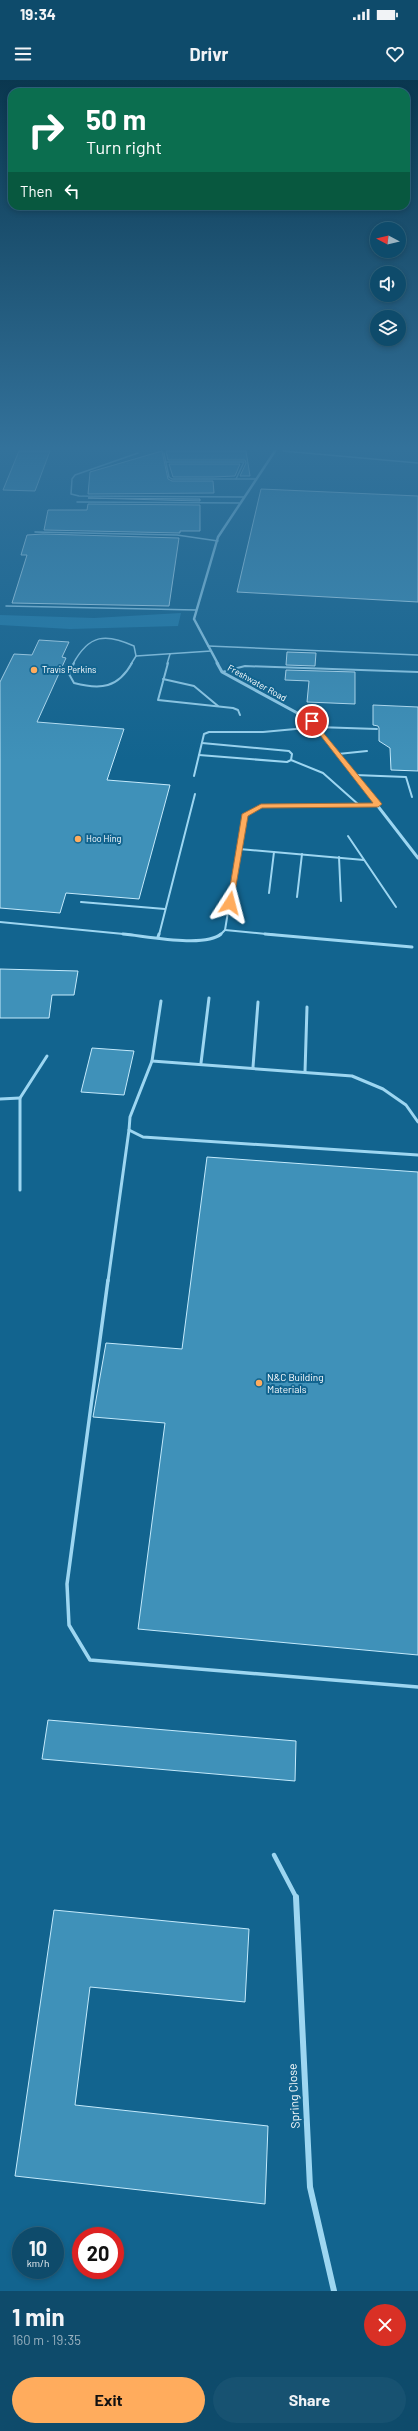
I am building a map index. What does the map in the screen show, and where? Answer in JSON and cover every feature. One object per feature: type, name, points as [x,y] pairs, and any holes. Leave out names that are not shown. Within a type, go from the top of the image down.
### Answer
[{"type":"street","points":[[196,610],[214,554]]},
{"type":"street","name":"Freshwater Road","points":[[196,610],[194,619],[222,672],[312,721],[378,804],[418,858]]},
{"type":"street","name":"Spring Close","points":[[296,1897],[310,2187],[334,2291]]},
{"type":"lane","points":[[6,606],[196,610]]},
{"type":"lane","points":[[101,637],[122,640],[134,646],[136,656],[121,679],[107,685],[87,686],[74,683],[68,674],[77,653],[87,642],[101,637]]},
{"type":"lane","points":[[208,646],[218,648],[418,655]]},
{"type":"lane","points":[[136,656],[211,651]]},
{"type":"lane","points":[[170,654],[158,700],[233,708],[238,710],[240,715]]},
{"type":"lane","points":[[222,672],[245,666],[418,672]]},
{"type":"lane","points":[[163,678],[184,680],[194,684],[218,706]]},
{"type":"lane","points":[[194,776],[204,734],[209,732],[263,732],[317,727],[377,729]]},
{"type":"lane","points":[[202,743],[289,751],[292,754],[291,760]]},
{"type":"lane","points":[[338,754],[367,751]]},
{"type":"lane","points":[[199,755],[287,762],[291,760],[323,772],[359,805]]},
{"type":"lane","points":[[355,775],[406,777],[412,797]]},
{"type":"lane","points":[[158,937],[195,794]]},
{"type":"lane","points":[[0,922],[202,941],[216,938],[225,930],[244,815],[261,806],[378,804]]},
{"type":"lane","points":[[348,836],[396,907]]},
{"type":"lane","points":[[239,849],[364,860]]},
{"type":"lane","points":[[269,893],[274,852]]},
{"type":"lane","points":[[297,897],[302,854]]},
{"type":"lane","points":[[339,858],[341,901]]},
{"type":"lane","points":[[81,902],[165,910]]},
{"type":"lane","points":[[225,930],[412,947]]},
{"type":"lane","points":[[201,1063],[209,998]]},
{"type":"lane","points":[[161,1000],[152,1061],[130,1118],[67,1584],[69,1625],[90,1660],[418,1687]]},
{"type":"lane","points":[[253,1067],[258,1002]]},
{"type":"lane","points":[[305,1072],[307,1007]]},
{"type":"lane","points":[[20,1190],[20,1098],[47,1056]]},
{"type":"lane","points":[[152,1061],[201,1063],[352,1076],[383,1089],[406,1105],[418,1122]]},
{"type":"lane","points":[[0,1099],[20,1098]]},
{"type":"lane","points":[[129,1130],[143,1137],[418,1155]]},
{"type":"lane","points":[[274,1855],[296,1897]]},
{"type":"shaded area","points":[[181,613],[178,626],[70,629],[0,625],[0,615],[94,618]]},
{"type":"building","points":[[177,554],[169,606],[12,603],[27,555],[21,555]]},
{"type":"building","points":[[246,554],[418,554],[418,602],[237,592]]},
{"type":"building","name":"Hoo Hing","points":[[39,640],[69,642],[62,657],[66,658],[37,722],[124,729],[107,780],[170,785],[139,899],[66,893],[60,913],[0,908],[0,682],[14,654],[32,655]]},
{"type":"building","points":[[287,652],[316,653],[315,666],[286,665]]},
{"type":"building","points":[[286,670],[355,672],[355,704],[307,702],[309,681],[285,680]]},
{"type":"building","points":[[373,705],[418,707],[418,771],[391,770],[390,748],[379,741],[379,728],[378,726],[373,725]]},
{"type":"building","points":[[0,969],[78,971],[74,995],[52,995],[49,1018],[0,1018]]},
{"type":"building","points":[[92,1048],[134,1051],[124,1095],[81,1092]]},
{"type":"building","name":"N&C Building Materials","points":[[207,1157],[418,1172],[418,1655],[138,1629],[165,1423],[93,1417],[106,1343],[182,1349]]},
{"type":"building","points":[[48,1720],[296,1741],[295,1781],[42,1759]]},
{"type":"building","points":[[54,1910],[249,1929],[245,2002],[90,1987],[75,2105],[268,2126],[265,2204],[15,2176]]},
{"type":"place","name":"Travis Perkins","points":[[34,670]]},
{"type":"place","name":"Hoo Hing","points":[[78,839]]},
{"type":"place","name":"N&C Building Materials","points":[[259,1383]]},
{"type":"route","points":[[230,903],[244,815],[261,806],[378,804],[312,721]]}]
